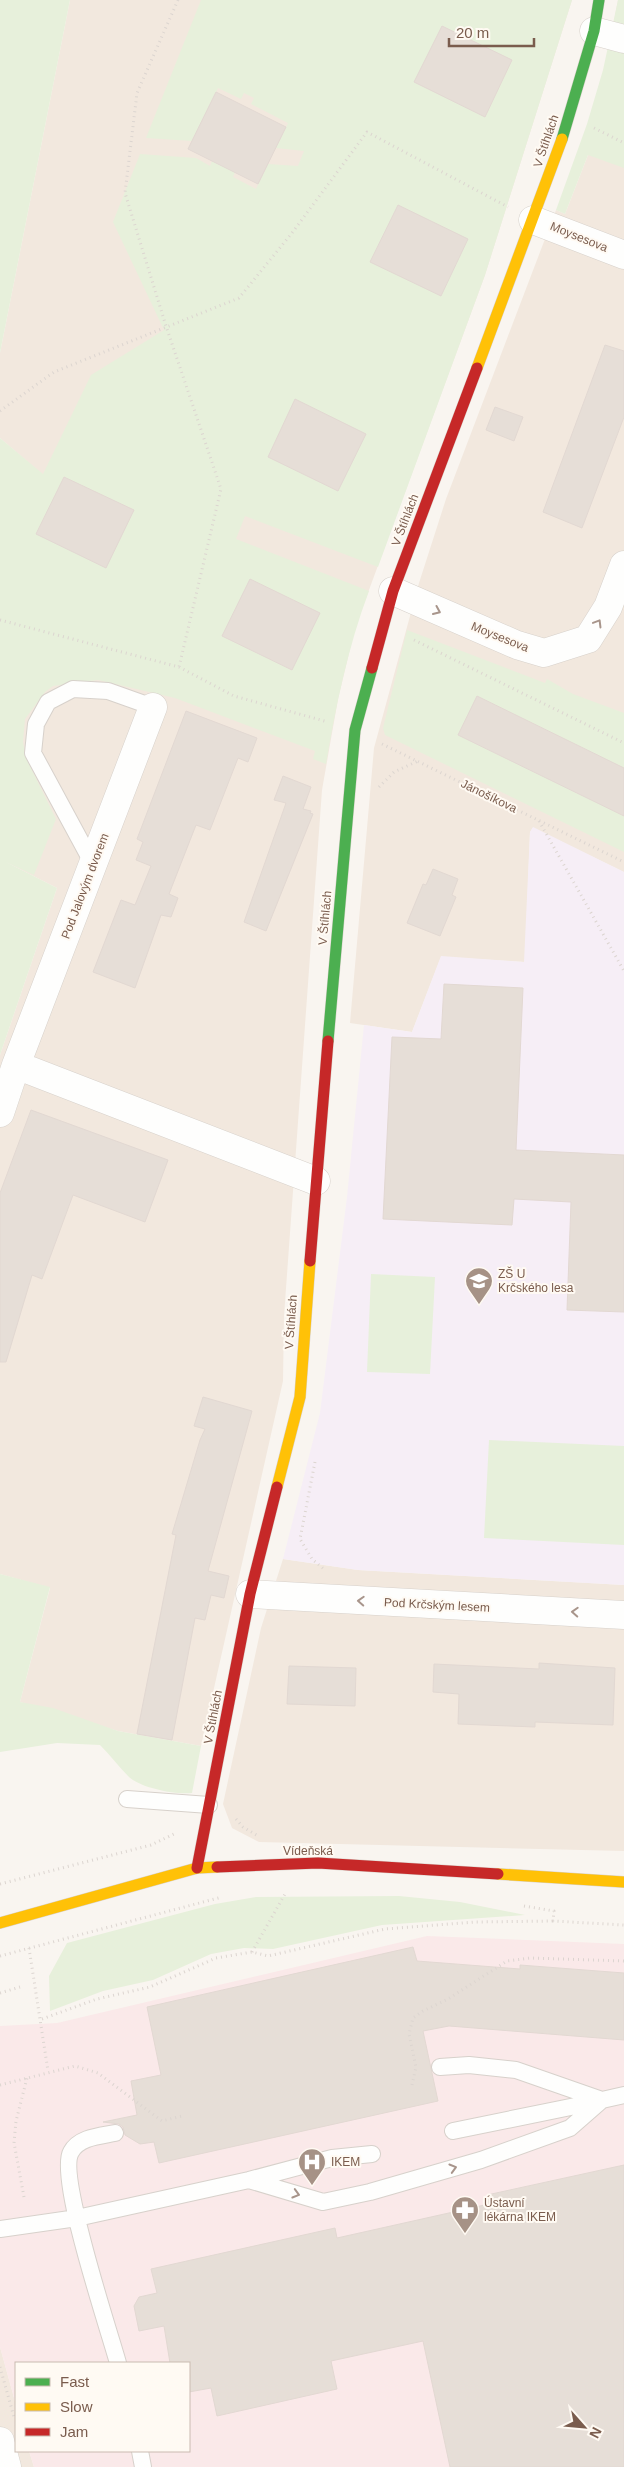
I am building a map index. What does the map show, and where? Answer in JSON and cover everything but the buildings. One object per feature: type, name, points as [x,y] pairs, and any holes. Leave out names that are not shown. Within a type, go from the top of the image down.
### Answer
[{"type":"street","name":"V Štíhlách","points":[[197,1868],[250,1594],[300,1397],[316,1181],[355,730],[393,591],[534,220],[564,134],[594,31],[599,0]]},
{"type":"street","points":[[594,31],[624,39]]},
{"type":"street","name":"Moysesova","points":[[534,220],[624,255]]},
{"type":"street","name":"Moysesova","points":[[393,591],[517,645],[544,653],[588,639],[608,607],[624,565]]},
{"type":"street","name":"Pod Jalovým dvorem","points":[[0,1113],[16,1065],[153,707]]},
{"type":"street","points":[[16,1065],[316,1181]]},
{"type":"street","name":"Pod Krčským lesem","points":[[250,1594],[624,1615]]},
{"type":"street","name":"Vídeňská","points":[[0,1923],[197,1868],[318,1862],[624,1882]]},
{"type":"street","points":[[0,2442],[7,2467]]},
{"type":"lane","points":[[93,864],[33,753],[36,724],[48,702],[72,689],[108,691],[153,707]]},
{"type":"lane","points":[[127,1799],[208,1812]]},
{"type":"lane","points":[[440,2067],[469,2065],[516,2070],[602,2100]]},
{"type":"lane","points":[[452,2131],[624,2095]]},
{"type":"lane","points":[[249,2180],[323,2202],[370,2192],[481,2160],[570,2128],[602,2100]]},
{"type":"lane","points":[[115,2133],[77,2144],[69,2156],[68,2170],[77,2218],[118,2362]]},
{"type":"lane","points":[[0,2229],[77,2218],[249,2180],[332,2158],[372,2154]]},
{"type":"lane","points":[[140,2452],[143,2467]]},
{"type":"path","points":[[178,0],[137,93],[125,193],[166,326],[221,489],[179,668]]},
{"type":"path","points":[[591,127],[624,143]]},
{"type":"path","points":[[0,411],[54,372],[239,298],[292,234],[366,132],[534,220]]},
{"type":"path","points":[[0,620],[179,668],[234,696],[334,723]]},
{"type":"path","points":[[414,640],[624,743]]},
{"type":"path","name":"Jánošíkova","points":[[355,730],[624,862]]},
{"type":"path","points":[[376,792],[394,772],[418,761]]},
{"type":"path","points":[[538,820],[624,971]]},
{"type":"path","points":[[316,1457],[300,1539],[312,1559],[330,1574]]},
{"type":"path","points":[[232,1809],[235,1819],[243,1827],[261,1838]]},
{"type":"path","points":[[0,1884],[151,1845],[208,1812]]},
{"type":"path","points":[[252,1952],[286,1892],[279,1890]]},
{"type":"path","points":[[0,1956],[225,1897]]},
{"type":"path","points":[[517,1905],[554,1911],[553,1921]]},
{"type":"path","points":[[42,2019],[97,1999],[150,1987],[216,1958],[252,1952],[268,1956],[385,1929],[475,1922],[553,1921],[624,1925]]},
{"type":"path","points":[[29,1948],[42,2019],[48,2071]]},
{"type":"path","points":[[412,2085],[416,2068],[409,2034],[413,2018],[448,1999],[507,1961],[530,1958],[624,1961]]},
{"type":"path","points":[[0,1993],[20,1987]]},
{"type":"path","points":[[0,2085],[48,2071],[75,2066],[98,2073],[162,2121],[182,2116]]},
{"type":"path","points":[[24,2197],[14,2143],[16,2121],[27,2078]]},
{"type":"path","points":[[0,2367],[15,2420]]},
{"type":"shaded area","points":[[70,0],[572,0],[485,275],[355,628],[338,699],[322,790],[284,1316],[283,1381],[201,1746],[118,1731],[20,1702],[50,1588],[0,1574],[0,1055],[57,888],[0,859],[0,563],[43,475],[0,438],[0,353]]},
{"type":"shaded area","points":[[618,0],[624,0],[624,872],[533,828],[530,832],[525,962],[441,957],[412,1032],[350,1023],[374,748],[419,583],[446,499],[556,210],[565,214],[588,155]]},
{"type":"shaded area","name":"ZŠ U Krčského lesa","points":[[533,827],[624,872],[624,1585],[358,1570],[283,1559],[320,1413],[347,1197],[364,1025],[412,1032],[441,956],[524,962],[530,832]]},
{"type":"shaded area","points":[[283,1559],[358,1570],[624,1585],[624,1851],[259,1842],[232,1828],[223,1804],[261,1628]]},
{"type":"shaded area","name":"IKEM","points":[[427,1936],[624,1944],[624,2467],[34,2467],[29,2452],[190,2452],[190,2362],[15,2362],[15,2401],[0,2347],[0,2026],[57,2023]]},
{"type":"shaded area","points":[[0,2347],[15,2401],[15,2452],[29,2452],[34,2467],[0,2467]]},
{"type":"green space","points":[[0,0],[70,0],[0,353]]},
{"type":"green space","points":[[201,0],[572,0],[485,275],[378,567],[245,516],[236,539],[369,591],[343,676],[326,764],[313,759],[315,751],[175,698],[98,680],[53,686],[45,692],[25,719],[23,742],[26,758],[56,819],[34,875],[6,862],[57,888],[0,1055],[0,438],[43,474],[91,375],[164,330],[113,222],[140,154],[196,158],[210,166],[212,161],[235,172],[233,177],[256,189],[268,164],[298,166],[304,151],[276,148],[288,123],[251,104],[254,98],[244,93],[241,99],[218,88],[192,141],[146,138]],"holes":[[[442,26],[512,60],[485,117],[414,82]],[[295,400],[365,434],[338,491],[268,457]],[[64,477],[134,510],[106,567],[36,534]],[[250,579],[320,613],[292,670],[222,636]]]},
{"type":"green space","points":[[618,0],[624,0],[624,168],[588,155],[565,214],[556,210],[587,124],[603,70]]},
{"type":"green space","points":[[407,630],[545,683],[547,679],[573,694],[624,713],[624,768],[477,696],[458,735],[624,816],[624,852],[385,735],[383,728]]},
{"type":"green space","points":[[371,1274],[435,1277],[430,1374],[367,1372]]},
{"type":"green space","points":[[489,1440],[624,1446],[624,1545],[484,1538]]},
{"type":"green space","points":[[0,1574],[50,1587],[20,1702],[53,1708],[118,1731],[201,1746],[192,1793],[159,1790],[134,1781],[100,1745],[57,1743],[0,1752]]},
{"type":"green space","points":[[399,1896],[460,1902],[525,1915],[382,1925],[273,1949],[244,1948],[211,1954],[153,1980],[103,1991],[50,2011],[49,1976],[67,1943],[215,1904],[256,1897]]},
{"type":"traffic: fast","points":[[562,139],[594,31],[599,0]]},
{"type":"traffic: fast","points":[[328,1041],[355,730],[372,668]]},
{"type":"traffic: slow","points":[[477,368],[562,139]]},
{"type":"traffic: slow","points":[[277,1487],[300,1397],[310,1261]]},
{"type":"traffic: slow","points":[[0,1923],[197,1868],[217,1867]]},
{"type":"traffic: slow","points":[[498,1874],[624,1882]]},
{"type":"traffic: jam","points":[[372,668],[393,591],[477,368]]},
{"type":"traffic: jam","points":[[310,1261],[328,1041]]},
{"type":"traffic: jam","points":[[197,1868],[250,1594],[277,1487]]},
{"type":"traffic: jam","points":[[217,1867],[318,1863],[498,1874]]},
{"type":"place","name":"ZŠ U Krčského lesa","points":[[479,1305]]},
{"type":"place","name":"IKEM","points":[[312,2186]]},
{"type":"place","name":"Ústavní lékárna IKEM","points":[[465,2234]]}]
